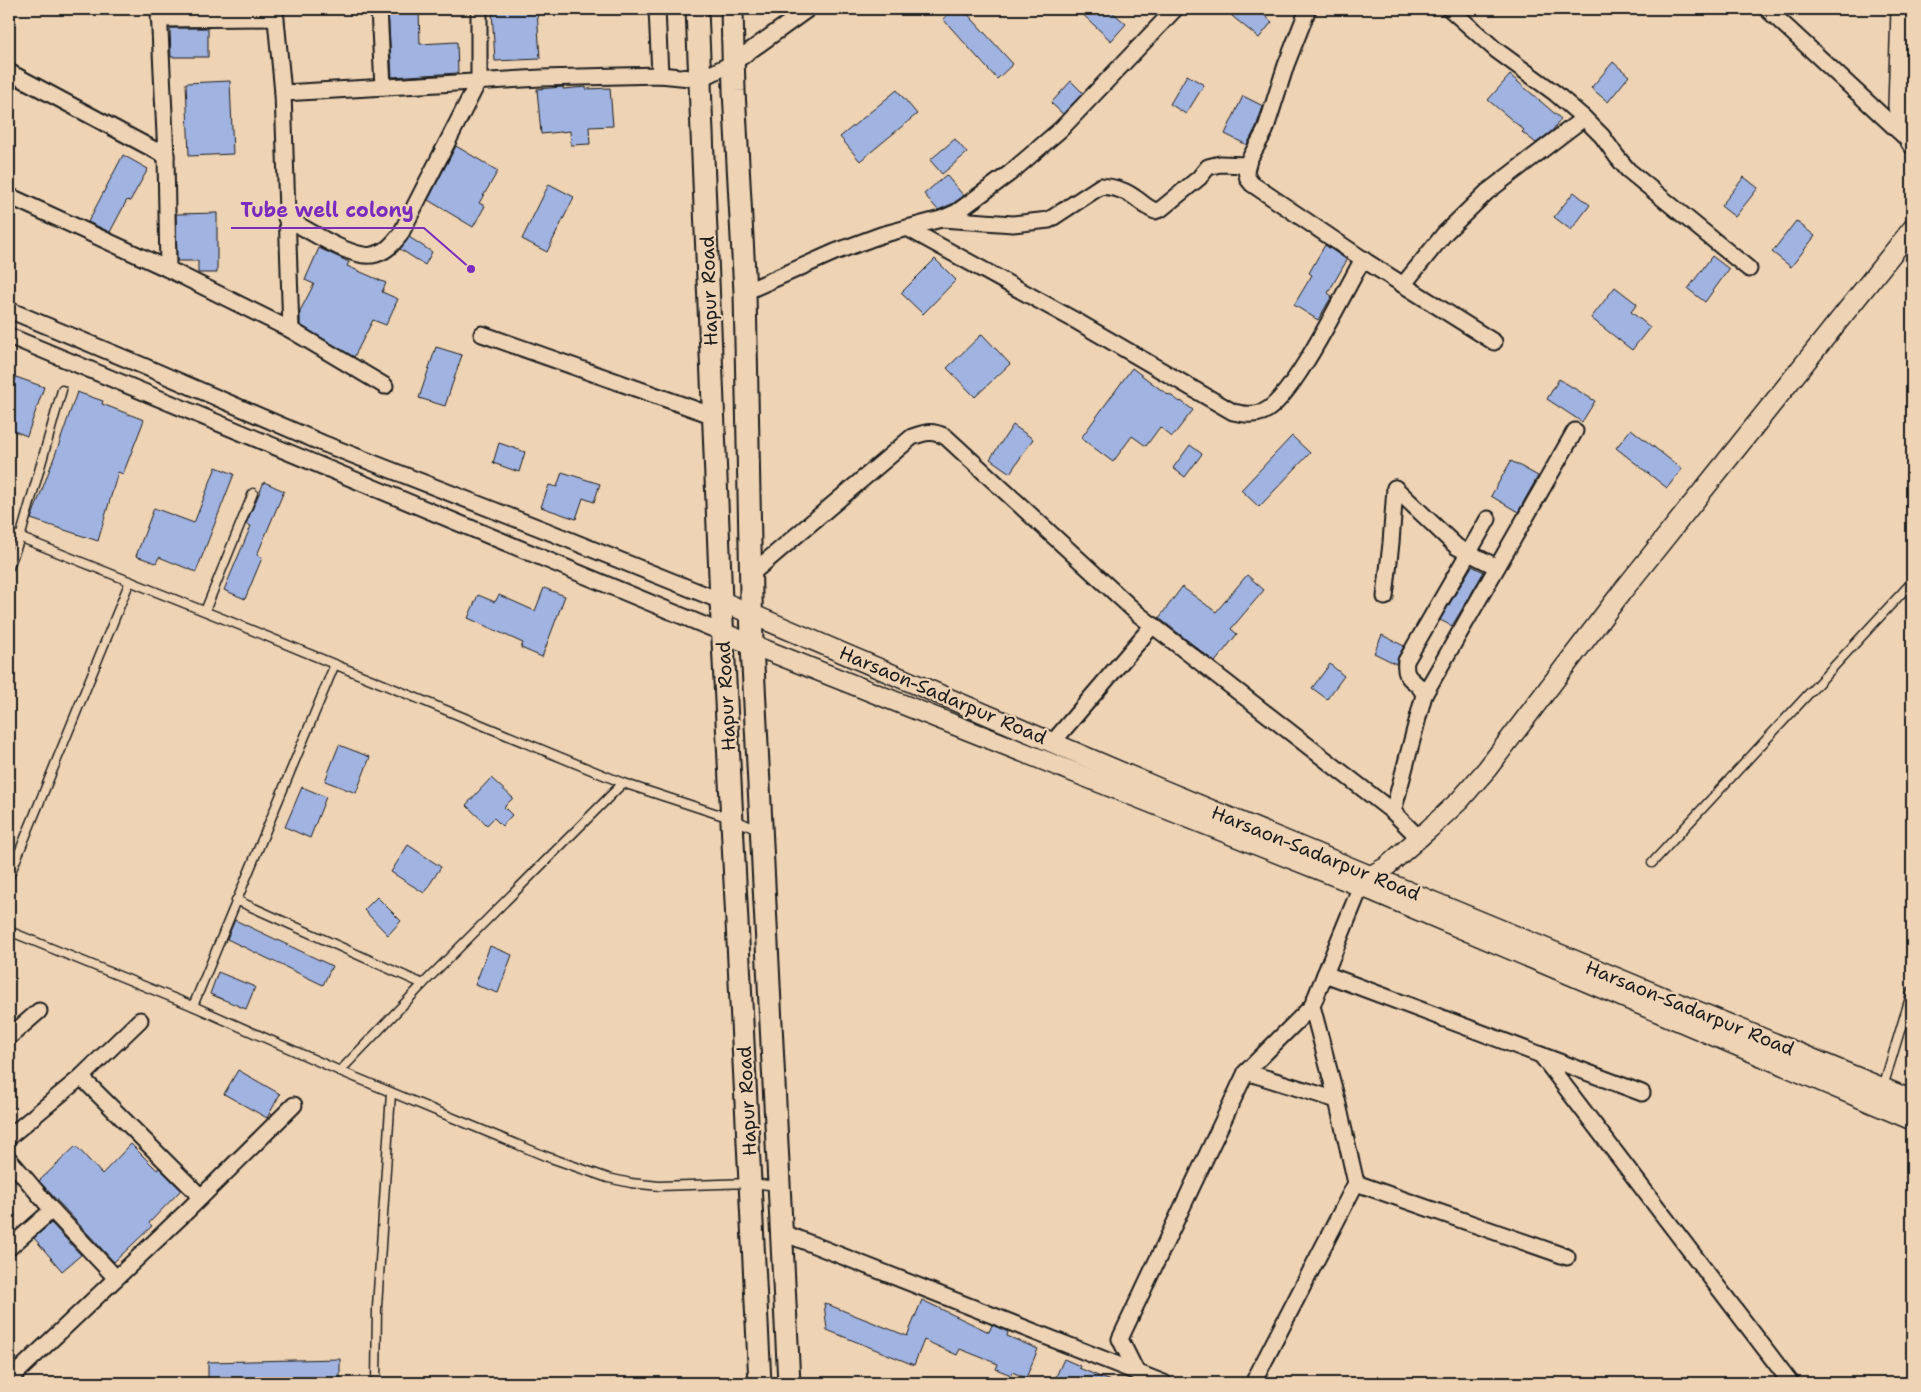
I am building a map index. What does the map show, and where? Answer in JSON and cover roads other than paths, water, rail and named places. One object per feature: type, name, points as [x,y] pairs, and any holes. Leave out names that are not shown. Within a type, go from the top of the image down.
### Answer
[{"type":"main road","name":"Hapur Road","points":[[697,9],[721,601],[760,1383]]},
{"type":"main road","name":"Hapur Road","points":[[732,9],[745,292],[752,645],[789,1383]]},
{"type":"street","points":[[379,9],[383,87]]},
{"type":"street","points":[[286,218],[347,251],[360,255],[371,256],[385,251],[400,235],[479,80],[479,9]]},
{"type":"street","points":[[657,9],[660,75]]},
{"type":"street","points":[[283,93],[479,80],[660,75],[700,79],[733,63],[808,9]]},
{"type":"street","points":[[745,292],[834,252],[881,235],[941,219],[957,212],[983,195],[1061,129],[1175,9]]},
{"type":"street","points":[[1308,9],[1286,66],[1265,131],[1248,165],[1246,171],[1248,179],[1252,184],[1363,259],[1494,342]]},
{"type":"street","points":[[1450,9],[1496,50],[1555,93],[1584,118],[1602,136],[1628,170],[1749,269]]},
{"type":"street","points":[[1767,9],[1910,141]]},
{"type":"street","points":[[1901,9],[1898,106],[1902,128],[1910,141]]},
{"type":"street","points":[[168,269],[166,156],[159,14],[275,13],[283,93],[291,330]]},
{"type":"street","points":[[9,72],[166,156]]},
{"type":"street","points":[[1403,285],[1445,233],[1487,192],[1584,118]]},
{"type":"street","points":[[941,219],[1013,224],[1049,220],[1100,186],[1121,190],[1155,211],[1161,209],[1199,178],[1208,167],[1220,164],[1248,165]]},
{"type":"street","points":[[9,196],[168,269],[291,330],[385,386]]},
{"type":"street","points":[[907,228],[1078,322],[1233,412],[1249,415],[1263,412],[1284,394],[1306,363],[1363,259]]},
{"type":"street","points":[[1137,1373],[1120,1339],[1246,1072],[1312,1006],[1366,881],[1386,867],[1419,838],[1460,800],[1487,769],[1620,593],[1912,229]]},
{"type":"street","points":[[9,310],[322,443],[542,528],[721,601]]},
{"type":"street","points":[[482,334],[714,416]]},
{"type":"street","points":[[9,336],[723,633]]},
{"type":"street","points":[[1393,812],[1424,695],[1575,431]]},
{"type":"street","points":[[750,575],[912,437],[934,432],[946,437],[1138,614],[1393,812],[1419,838]]},
{"type":"street","points":[[1385,597],[1395,488],[1457,547],[1498,567]]},
{"type":"street","points":[[1424,695],[1422,689],[1407,676],[1405,671],[1406,661],[1488,519]]},
{"type":"street","name":"Harsaon-Sadarpur Road","points":[[721,601],[1053,742],[1912,1120]]},
{"type":"street","points":[[1053,742],[1153,625]]},
{"type":"street","name":"Harsaon-Sadarpur Road","points":[[723,633],[1366,881],[1912,1100]]},
{"type":"street","points":[[1325,974],[1642,1093]]},
{"type":"street","points":[[1253,1383],[1356,1183],[1337,1100],[1312,1006]]},
{"type":"street","points":[[9,1037],[39,1011]]},
{"type":"street","points":[[9,1137],[81,1077],[140,1020]]},
{"type":"street","points":[[1541,1055],[1791,1383]]},
{"type":"street","points":[[1246,1072],[1337,1100]]},
{"type":"street","points":[[81,1077],[201,1197]]},
{"type":"street","points":[[9,1380],[201,1197],[294,1105]]},
{"type":"street","points":[[9,1159],[52,1210],[116,1278]]},
{"type":"street","points":[[1356,1183],[1567,1257]]},
{"type":"street","points":[[9,1248],[52,1210]]},
{"type":"street","points":[[781,1232],[1164,1383]]},
{"type":"lane","points":[[9,567],[20,538],[62,390]]},
{"type":"lane","points":[[205,611],[253,493]]},
{"type":"lane","points":[[9,533],[205,611],[623,783],[732,819],[761,831]]},
{"type":"lane","points":[[9,877],[130,581]]},
{"type":"lane","points":[[1652,863],[1912,582]]},
{"type":"lane","points":[[193,1006],[334,664]]},
{"type":"lane","points":[[340,1071],[422,984],[623,783]]},
{"type":"lane","points":[[236,900],[422,984]]},
{"type":"lane","points":[[9,931],[193,1006],[391,1093],[545,1156],[608,1178],[658,1186],[751,1183],[779,1186]]},
{"type":"lane","points":[[1882,1088],[1912,991]]},
{"type":"lane","points":[[376,1383],[377,1307],[391,1093]]},
{"type":"place","name":"Tube well colony","points":[[471,269]]}]
